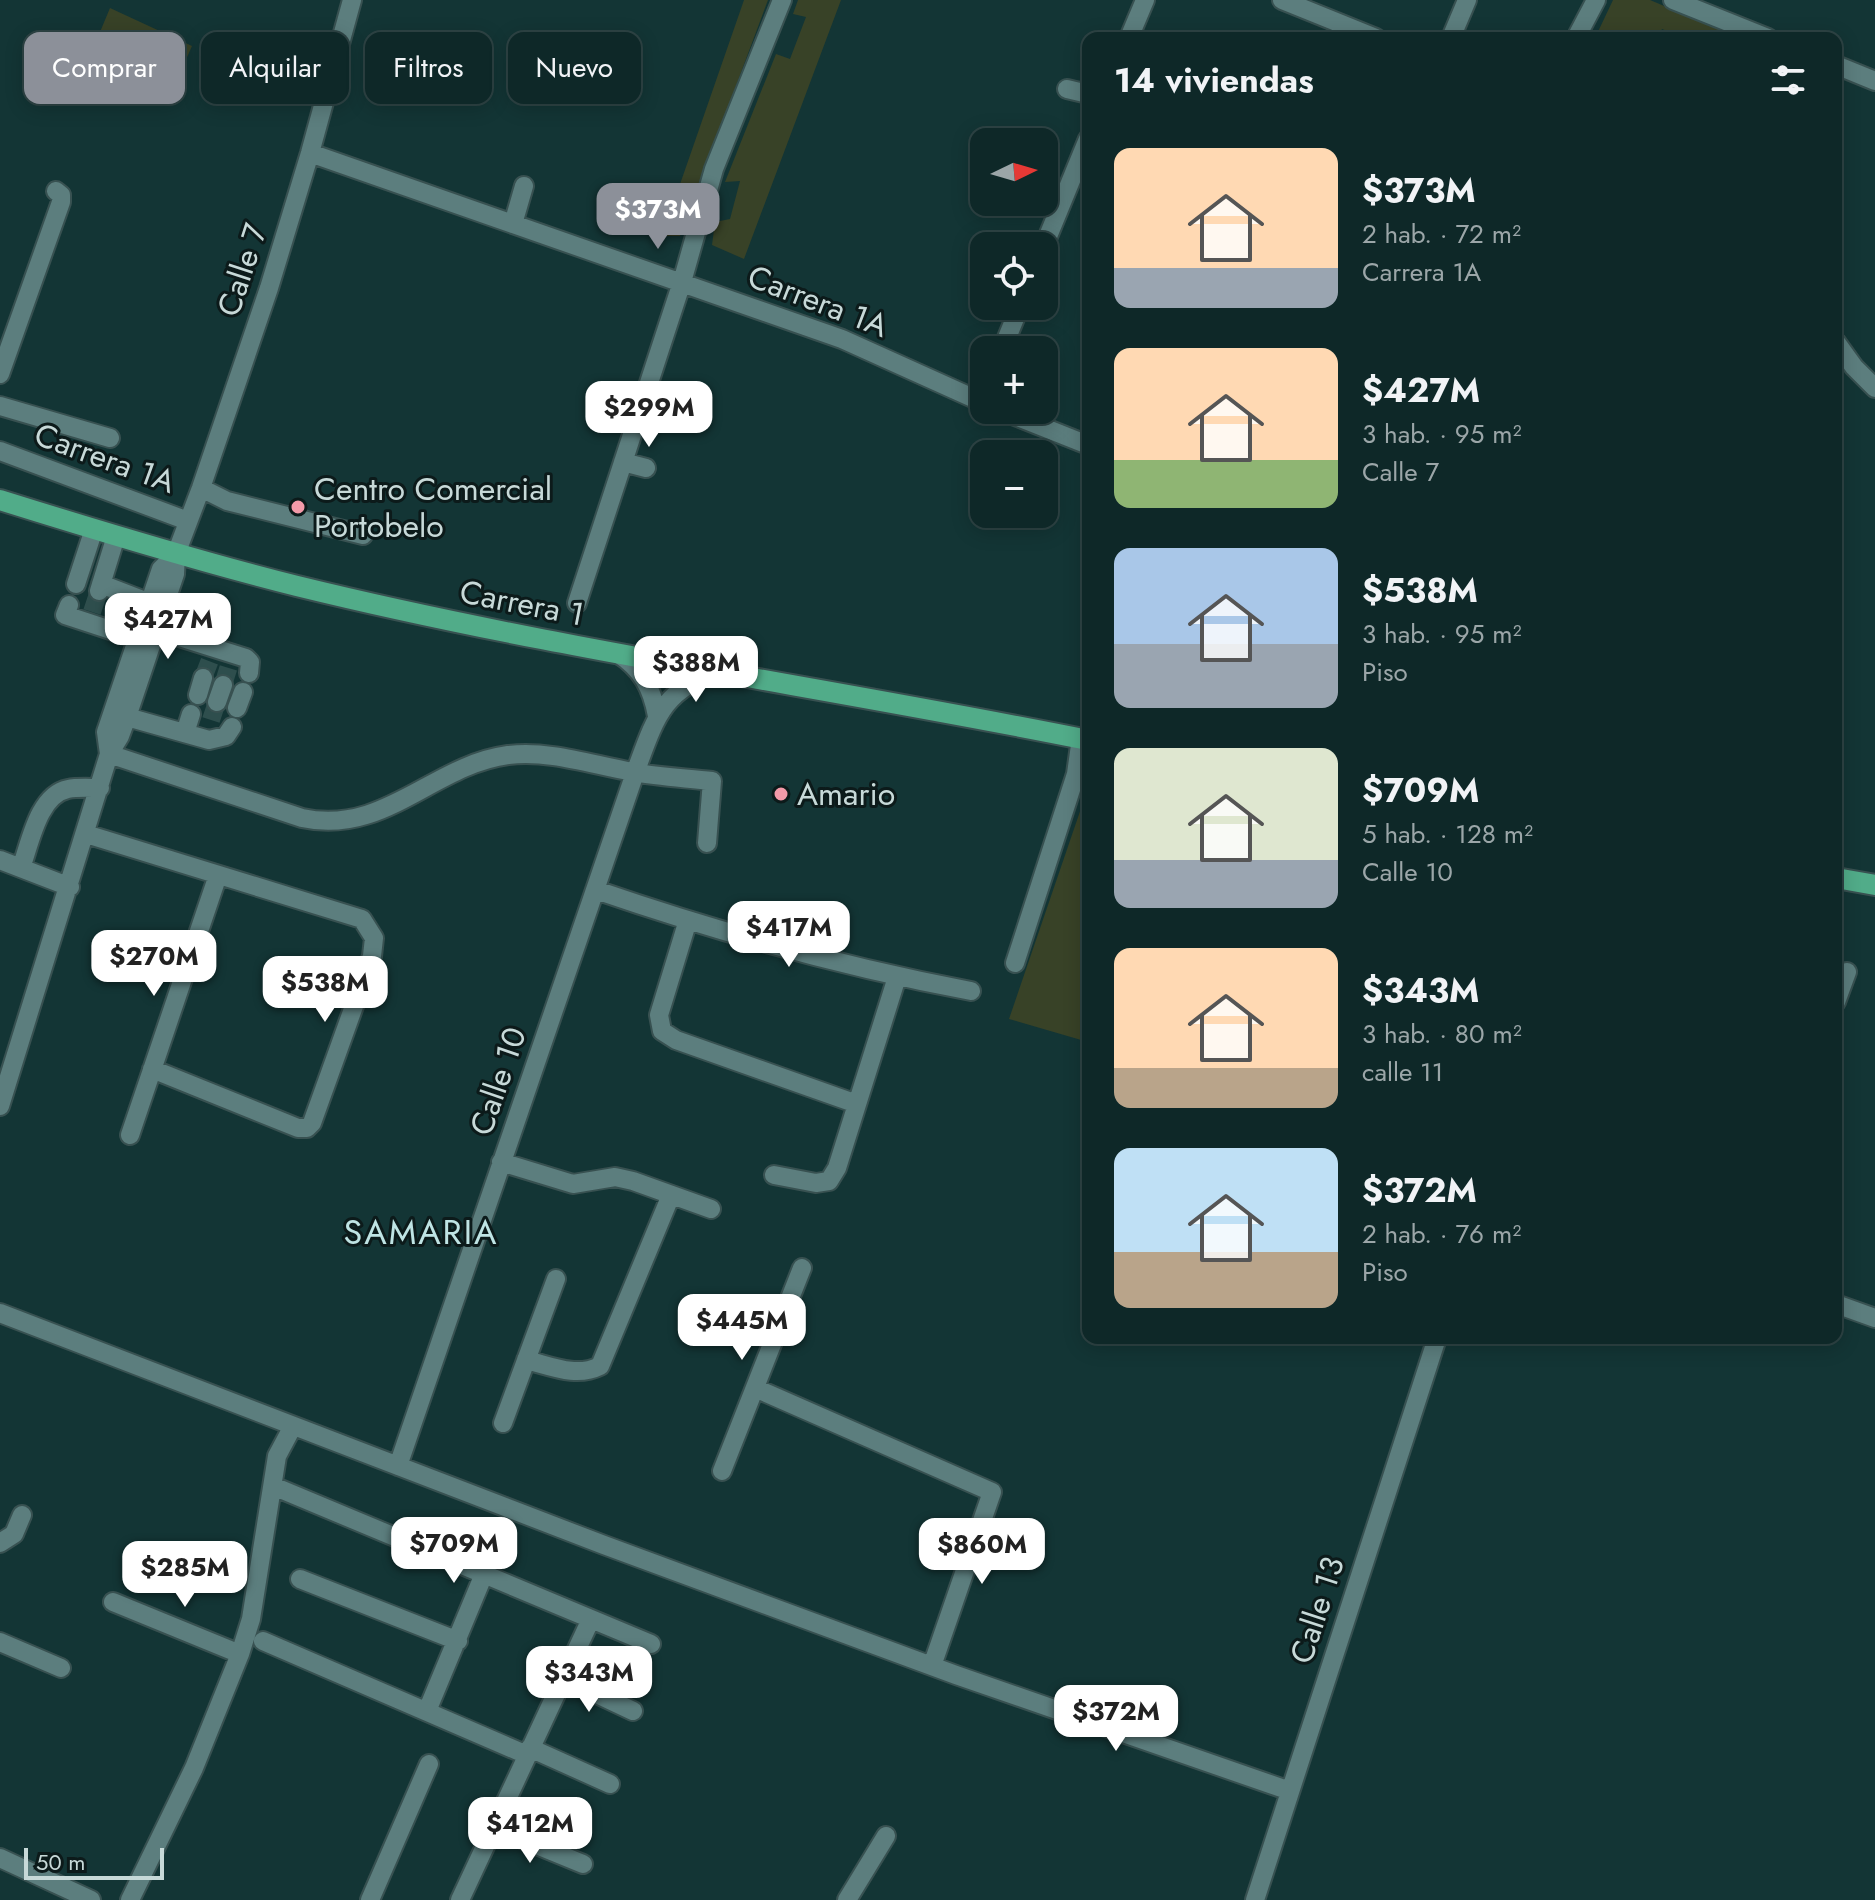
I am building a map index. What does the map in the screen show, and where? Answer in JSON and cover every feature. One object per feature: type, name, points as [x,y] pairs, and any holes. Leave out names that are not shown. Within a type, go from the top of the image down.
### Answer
[{"type":"main road","name":"Carrera 1","points":[[0,500],[176,554],[299,586],[615,652],[1082,739]]},
{"type":"main road","points":[[1842,879],[1875,885]]},
{"type":"street","name":"Calle 7","points":[[0,1106],[3,1087],[70,887],[109,754],[120,736],[157,630],[175,574],[176,554],[269,288],[352,0]]},
{"type":"street","points":[[577,603],[623,462],[632,407],[682,282],[714,169],[782,0]]},
{"type":"street","points":[[1132,32],[1145,0]]},
{"type":"street","points":[[1282,0],[1361,32]]},
{"type":"street","points":[[1454,32],[1467,0]]},
{"type":"street","points":[[1579,32],[1596,0]]},
{"type":"street","points":[[1673,0],[1753,32]]},
{"type":"street","points":[[1842,67],[1875,81]]},
{"type":"street","points":[[1067,89],[1082,93]]},
{"type":"street","name":"Carrera 1A","points":[[310,153],[842,339],[970,398]]},
{"type":"street","points":[[1050,232],[1082,154]]},
{"type":"street","points":[[282,177],[300,182]]},
{"type":"street","points":[[513,224],[524,186]]},
{"type":"street","points":[[0,374],[58,193]]},
{"type":"street","points":[[269,288],[288,294]]},
{"type":"street","points":[[1842,358],[1874,387]]},
{"type":"street","points":[[0,406],[110,438]]},
{"type":"street","name":"Carrera 1A","points":[[1034,424],[1082,443]]},
{"type":"street","name":"Carrera 1A","points":[[0,451],[188,521]]},
{"type":"street","points":[[623,462],[646,468]]},
{"type":"street","points":[[201,488],[227,501],[363,535]]},
{"type":"street","points":[[76,584],[94,529]]},
{"type":"street","points":[[116,536],[100,588],[144,601]]},
{"type":"street","name":"Calle 7","points":[[109,754],[106,732],[144,601],[161,569],[176,554]]},
{"type":"street","points":[[69,605],[65,615],[90,618],[133,637]]},
{"type":"street","points":[[157,630],[231,660],[246,658],[250,662],[249,673]]},
{"type":"street","points":[[615,652],[632,663],[645,678],[657,716]]},
{"type":"street","points":[[657,716],[666,703],[690,682],[721,672]]},
{"type":"street","points":[[185,733],[191,714]]},
{"type":"street","name":"Calle 10","points":[[398,1466],[657,716]]},
{"type":"street","points":[[127,717],[205,739],[226,736],[232,727]]},
{"type":"street","points":[[205,739],[211,720]]},
{"type":"street","points":[[1015,963],[1082,748]]},
{"type":"street","points":[[109,754],[302,818],[335,822],[369,816],[481,762],[511,755],[546,755],[635,773],[712,781],[707,843]]},
{"type":"street","points":[[21,868],[45,805],[54,794],[67,789],[100,788]]},
{"type":"street","points":[[86,834],[362,919],[374,938],[372,956],[312,1123],[307,1128],[298,1128],[152,1069]]},
{"type":"street","points":[[0,860],[70,887]]},
{"type":"street","points":[[130,1135],[218,875]]},
{"type":"street","points":[[596,890],[688,920],[897,977],[971,991]]},
{"type":"street","points":[[688,920],[659,1015],[662,1031],[676,1040],[857,1104]]},
{"type":"street","points":[[1842,986],[1847,972]]},
{"type":"street","points":[[774,1175],[816,1183],[829,1181],[837,1168],[897,977]]},
{"type":"street","points":[[501,1162],[573,1184],[615,1177],[633,1181],[711,1209]]},
{"type":"street","points":[[526,1360],[573,1372],[588,1372],[600,1366],[671,1195]]},
{"type":"street","points":[[722,1471],[802,1268]]},
{"type":"street","points":[[503,1423],[556,1279]]},
{"type":"street","points":[[1842,1306],[1875,1318]]},
{"type":"street","points":[[0,1313],[932,1666],[1290,1791]]},
{"type":"street","name":"Calle 13","points":[[1255,1900],[1435,1344]]},
{"type":"street","points":[[755,1388],[992,1492],[932,1666]]},
{"type":"street","points":[[130,1900],[194,1768],[240,1654],[251,1619],[277,1456],[293,1426]]},
{"type":"street","points":[[273,1486],[651,1644]]},
{"type":"street","points":[[0,1543],[14,1534],[22,1515]]},
{"type":"street","points":[[427,1711],[484,1574]]},
{"type":"street","points":[[300,1579],[458,1641]]},
{"type":"street","points":[[113,1602],[240,1654]]},
{"type":"street","points":[[460,1900],[591,1619]]},
{"type":"street","points":[[263,1641],[610,1784]]},
{"type":"street","points":[[0,1642],[61,1668]]},
{"type":"street","points":[[563,1678],[633,1711]]},
{"type":"street","points":[[370,1900],[429,1764]]},
{"type":"street","points":[[493,1827],[583,1864]]},
{"type":"street","points":[[847,1900],[886,1836]]},
{"type":"street","points":[[0,1858],[91,1900]]},
{"type":"green space","points":[[744,0],[768,0],[680,236],[662,236]]},
{"type":"green space","points":[[798,0],[841,0],[744,259],[712,245],[715,222],[730,219],[740,181],[725,182],[776,54],[790,59],[806,17],[793,14]]},
{"type":"green space","points":[[1613,0],[1650,0],[1726,32],[1669,32],[1662,29],[1661,32],[1598,32]]},
{"type":"green space","points":[[110,8],[162,32],[100,32]]},
{"type":"green space","points":[[185,43],[192,46],[185,62]]},
{"type":"green space","points":[[1082,806],[1082,1040],[1009,1019]]},
{"type":"tunnel","points":[[92,612],[99,591]]},
{"type":"tunnel","points":[[203,678],[210,660]]},
{"type":"tunnel","points":[[223,685],[229,666]]},
{"type":"tunnel","points":[[211,720],[217,702]]},
{"type":"place","name":"Centro Comercial Portobelo","points":[[298,507]]},
{"type":"place","name":"Amario","points":[[781,794]]},
{"type":"district","name":"SAMARIA","points":[[421,1232]]}]
